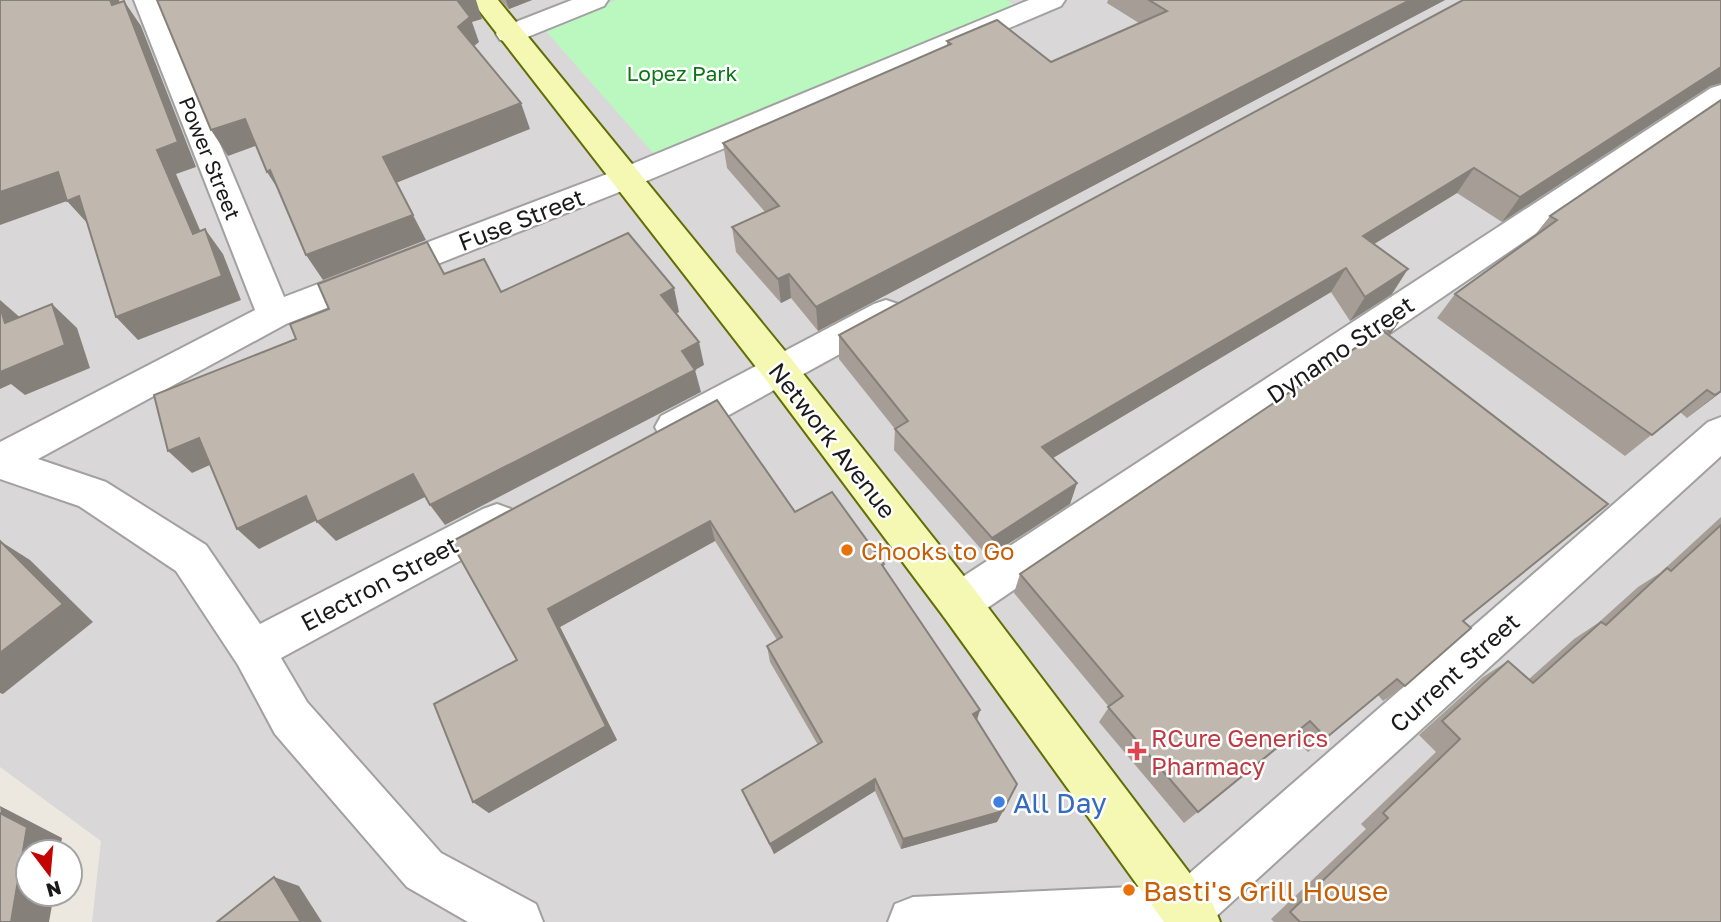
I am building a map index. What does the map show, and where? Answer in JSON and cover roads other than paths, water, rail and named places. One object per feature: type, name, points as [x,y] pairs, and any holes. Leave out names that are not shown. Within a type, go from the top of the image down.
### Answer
[{"type":"street","name":"Power Street","points":[[147,0],[274,316]]},
{"type":"street","name":"Network Avenue","points":[[484,0],[780,371],[959,603],[1191,916]]},
{"type":"street","points":[[510,34],[594,0]]},
{"type":"street","name":"Fuse Street","points":[[0,462],[274,316],[626,178],[1052,0]]},
{"type":"street","name":"Dynamo Street","points":[[959,603],[1721,94]]},
{"type":"street","points":[[645,442],[915,298]]},
{"type":"street","name":"Current Street","points":[[1191,916],[1721,433]]},
{"type":"street","points":[[0,462],[92,494],[191,558],[254,650],[291,718],[424,870],[519,922]]},
{"type":"street","name":"Electron Street","points":[[254,650],[523,507]]},
{"type":"street","points":[[912,922],[1191,916]]},
{"type":"place","name":"Chooks to Go","points":[[847,550]]},
{"type":"place","name":"RCure Generics Pharmacy","points":[[1137,751]]},
{"type":"place","name":"All Day","points":[[999,802]]},
{"type":"place","name":"Basti's Grill House","points":[[1129,890]]},
{"type":"park label","name":"Lopez Park","points":[[682,73]]}]
